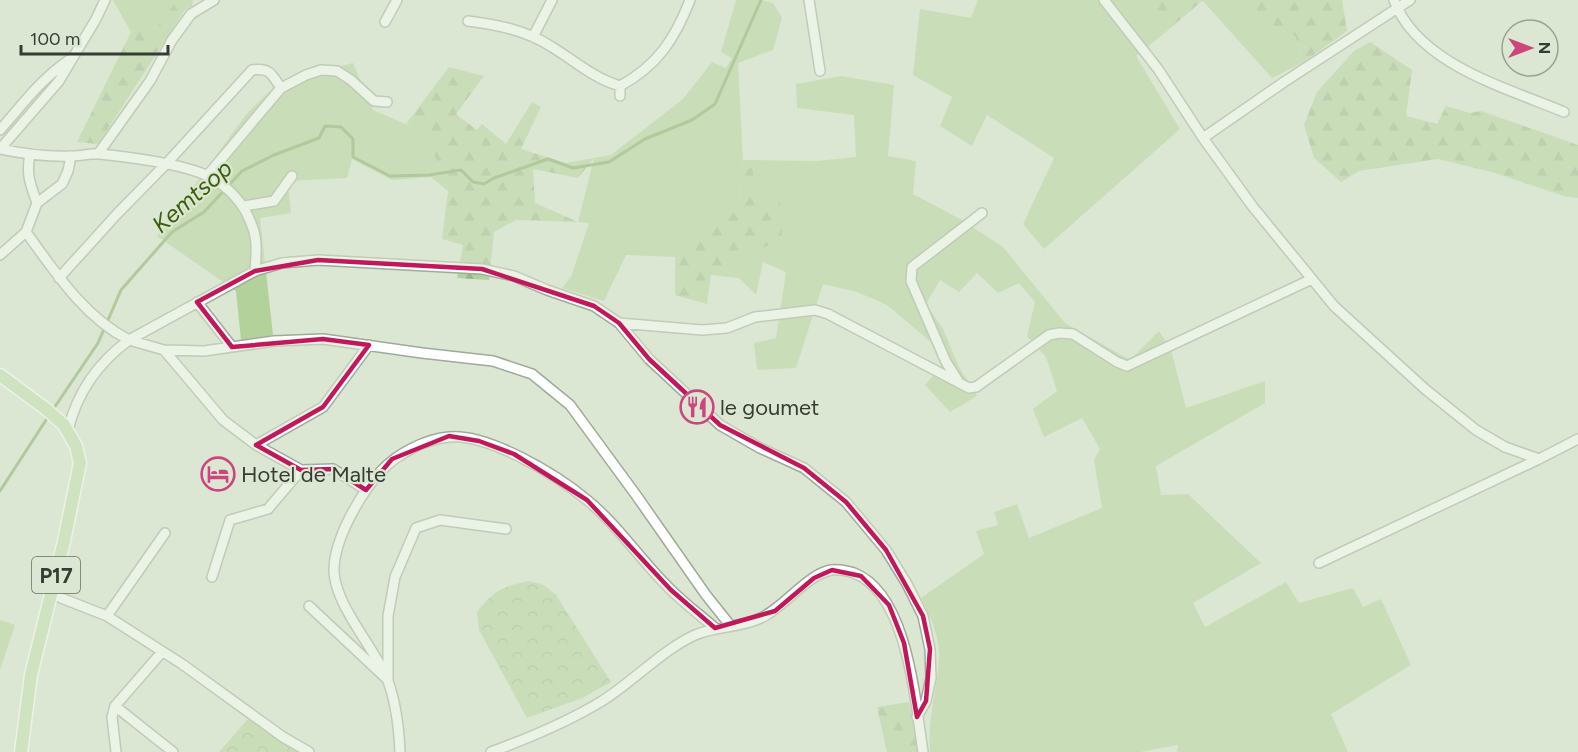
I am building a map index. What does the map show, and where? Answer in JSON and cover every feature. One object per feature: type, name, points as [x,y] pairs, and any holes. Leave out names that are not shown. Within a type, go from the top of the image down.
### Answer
[{"type":"main road","name":"P17","points":[[0,375],[46,409],[68,430],[76,446],[80,463],[77,484],[31,675],[21,752]]},
{"type":"street","points":[[0,149],[58,81],[105,0]]},
{"type":"street","points":[[98,154],[150,81],[172,39],[184,23],[191,14],[214,0]]},
{"type":"street","points":[[385,22],[398,0]]},
{"type":"street","points":[[533,37],[552,0]]},
{"type":"street","points":[[468,21],[515,29],[533,37],[620,91],[662,53],[674,35],[690,0]]},
{"type":"street","points":[[809,0],[820,71]]},
{"type":"street","points":[[1104,0],[1158,69],[1203,138],[1253,207],[1334,306],[1425,389],[1476,430],[1505,447],[1539,459]]},
{"type":"street","points":[[1203,138],[1395,4],[1410,0]]},
{"type":"street","points":[[1395,4],[1415,34],[1438,55],[1479,77],[1564,112]]},
{"type":"street","points":[[0,129],[53,71],[71,59]]},
{"type":"street","points":[[59,278],[252,70],[262,68],[270,73],[281,88]]},
{"type":"street","points":[[207,176],[281,88],[306,75],[321,70],[337,71],[351,80],[374,101],[387,102]]},
{"type":"street","points":[[0,149],[30,154],[71,156],[98,154],[166,164],[207,176],[229,191],[244,206],[253,227],[256,246],[255,271]]},
{"type":"street","points":[[30,154],[27,169],[37,203]]},
{"type":"street","points":[[0,255],[26,232],[37,203],[62,184],[71,156]]},
{"type":"street","points":[[244,206],[274,201],[292,176]]},
{"type":"street","points":[[960,383],[946,362],[911,280],[910,272],[912,267],[982,213]]},
{"type":"street","points":[[26,232],[59,278],[86,309],[112,331],[129,340],[164,350],[204,351],[274,341],[323,339],[494,361],[532,374],[570,405],[730,625]]},
{"type":"street","points":[[68,430],[73,411],[94,374],[113,351],[255,271],[282,263],[318,260],[482,269],[514,276],[594,306],[619,323],[649,359],[720,425],[760,448],[804,468],[846,502],[886,550],[923,616],[930,649],[931,678],[926,700],[917,717]]},
{"type":"street","points":[[619,323],[702,330],[726,328],[755,317],[815,310],[828,314],[969,388],[976,387],[1049,335],[1059,333],[1073,334],[1127,366],[1312,279]]},
{"type":"street","points":[[197,303],[232,347]]},
{"type":"street","points":[[256,445],[323,407],[369,345]]},
{"type":"street","points":[[164,350],[223,420],[256,445],[301,470],[333,469],[366,490]]},
{"type":"street","points":[[388,680],[342,600],[334,572],[339,544],[366,490],[392,459],[417,446],[449,436],[479,441],[514,454],[551,475],[587,500],[671,590],[715,628]]},
{"type":"street","points":[[1319,563],[1578,439]]},
{"type":"street","points":[[212,577],[230,520],[268,509],[301,470]]},
{"type":"street","points":[[400,752],[399,731],[388,680],[389,606],[395,577],[416,528],[440,520],[506,529]]},
{"type":"street","points":[[107,616],[165,533]]},
{"type":"street","points":[[491,752],[527,738],[602,701],[668,651],[694,635],[715,628],[757,620],[775,611],[814,578],[832,570],[848,571],[861,576],[877,588],[889,605],[904,643],[923,752]]},
{"type":"street","points":[[51,594],[107,616],[309,752]]},
{"type":"street","points":[[309,606],[388,680]]},
{"type":"street","points":[[116,752],[112,717],[115,706],[162,652]]},
{"type":"street","points":[[115,706],[172,752]]},
{"type":"highlighted area","points":[[318,260],[482,269],[594,306],[619,323],[649,359],[720,425],[804,468],[846,502],[886,550],[923,616],[930,649],[926,701],[917,717],[904,643],[889,605],[861,576],[832,570],[814,578],[775,611],[715,628],[671,590],[587,500],[514,454],[479,441],[449,436],[392,459],[366,490],[333,469],[301,470],[256,445],[323,407],[369,345],[323,339],[232,347],[197,302],[255,271]]},
{"type":"green space","points":[[113,0],[177,0],[156,28],[131,32]]},
{"type":"green space","points":[[177,0],[193,0],[192,6],[185,10],[98,144],[77,142],[131,32],[156,28]]},
{"type":"green space","points":[[736,0],[761,0],[773,3],[782,18],[773,50],[738,63],[743,160],[738,211],[696,224],[675,257],[626,255],[604,301],[562,288],[571,277],[589,223],[578,222],[594,158],[611,155],[683,99],[712,62],[726,68],[732,58],[721,52]]},
{"type":"green space","points":[[978,0],[1136,0],[1166,32],[1136,56],[1180,129],[1044,249],[1023,224],[1054,158],[987,115],[972,146],[940,126],[952,97],[913,75],[920,9],[971,18]]},
{"type":"green space","points":[[1136,0],[1202,0],[1202,1],[1166,32]]},
{"type":"green space","points":[[1202,0],[1247,0],[1272,26],[1295,36],[1304,62],[1272,78]]},
{"type":"green space","points":[[1247,0],[1342,0],[1347,31],[1304,62],[1295,36],[1272,26]]},
{"type":"green space","points":[[1370,42],[1412,70],[1406,116],[1437,124],[1446,106],[1470,113],[1481,111],[1578,145],[1578,198],[1564,196],[1495,173],[1438,159],[1359,171],[1341,182],[1314,158],[1304,125],[1317,92],[1354,51]]},
{"type":"green space","points":[[353,63],[373,110],[406,124],[430,143],[448,191],[431,177],[392,180],[352,159],[347,178],[288,181],[291,213],[260,218],[273,335],[241,340],[236,291],[157,236],[248,112],[279,82]]},
{"type":"green space","points":[[449,67],[484,76],[456,114],[477,130],[482,124],[506,144],[532,102],[541,107],[521,149],[566,163],[594,158],[578,178],[533,169],[535,203],[578,222],[516,220],[494,232],[489,280],[457,278],[463,245],[442,239],[448,191],[430,143],[406,124]]},
{"type":"green space","points":[[841,76],[894,85],[888,156],[916,161],[913,194],[960,219],[1003,247],[1065,323],[1130,360],[1159,331],[1171,350],[1186,408],[1265,381],[1265,403],[1156,466],[1161,495],[1188,494],[1261,563],[1193,603],[1205,627],[1286,582],[1299,603],[1353,588],[1363,607],[1381,599],[1411,665],[1331,714],[1348,752],[1177,752],[1178,745],[1140,752],[930,752],[930,728],[939,652],[934,628],[921,598],[984,554],[976,531],[998,525],[994,512],[1017,504],[1029,538],[1102,508],[1094,460],[1100,449],[1082,418],[1044,437],[1033,409],[1057,391],[1046,357],[1027,336],[1035,302],[1019,283],[998,293],[977,273],[959,292],[940,280],[926,304],[943,329],[959,367],[977,396],[950,412],[925,385],[942,365],[931,342],[887,305],[857,292],[823,284],[796,368],[757,370],[754,343],[776,338],[786,272],[763,262],[756,295],[739,278],[711,275],[781,237],[752,193],[753,160],[816,161],[856,157],[854,115],[797,108],[796,84]]},
{"type":"green space","points":[[743,160],[753,160],[753,193],[780,197],[782,238],[711,275],[707,304],[675,295],[675,257],[696,224],[738,211]]},
{"type":"green space","points":[[530,581],[544,585],[556,595],[611,682],[582,698],[527,718],[479,630],[477,612],[500,590]]},
{"type":"green space","points":[[0,620],[15,625],[0,670]]},
{"type":"green space","points":[[909,702],[919,752],[887,752],[877,707]]},
{"type":"green space","points":[[248,719],[302,752],[219,752]]},
{"type":"waterway","name":"Kemtsop","points":[[52,411],[98,343],[121,290],[172,232],[204,212],[242,171],[274,155],[319,138],[325,126],[341,127],[353,139],[353,157],[390,176],[429,175],[461,170],[473,182],[484,184],[494,178],[548,159],[573,168],[609,162],[645,139],[692,120],[715,104],[761,0]]},
{"type":"waterway","name":"Kemtsop","points":[[0,491],[48,417]]},
{"type":"place","name":"le goumet","points":[[697,407]]},
{"type":"place","name":"Hotel de Malte","points":[[218,474]]}]
